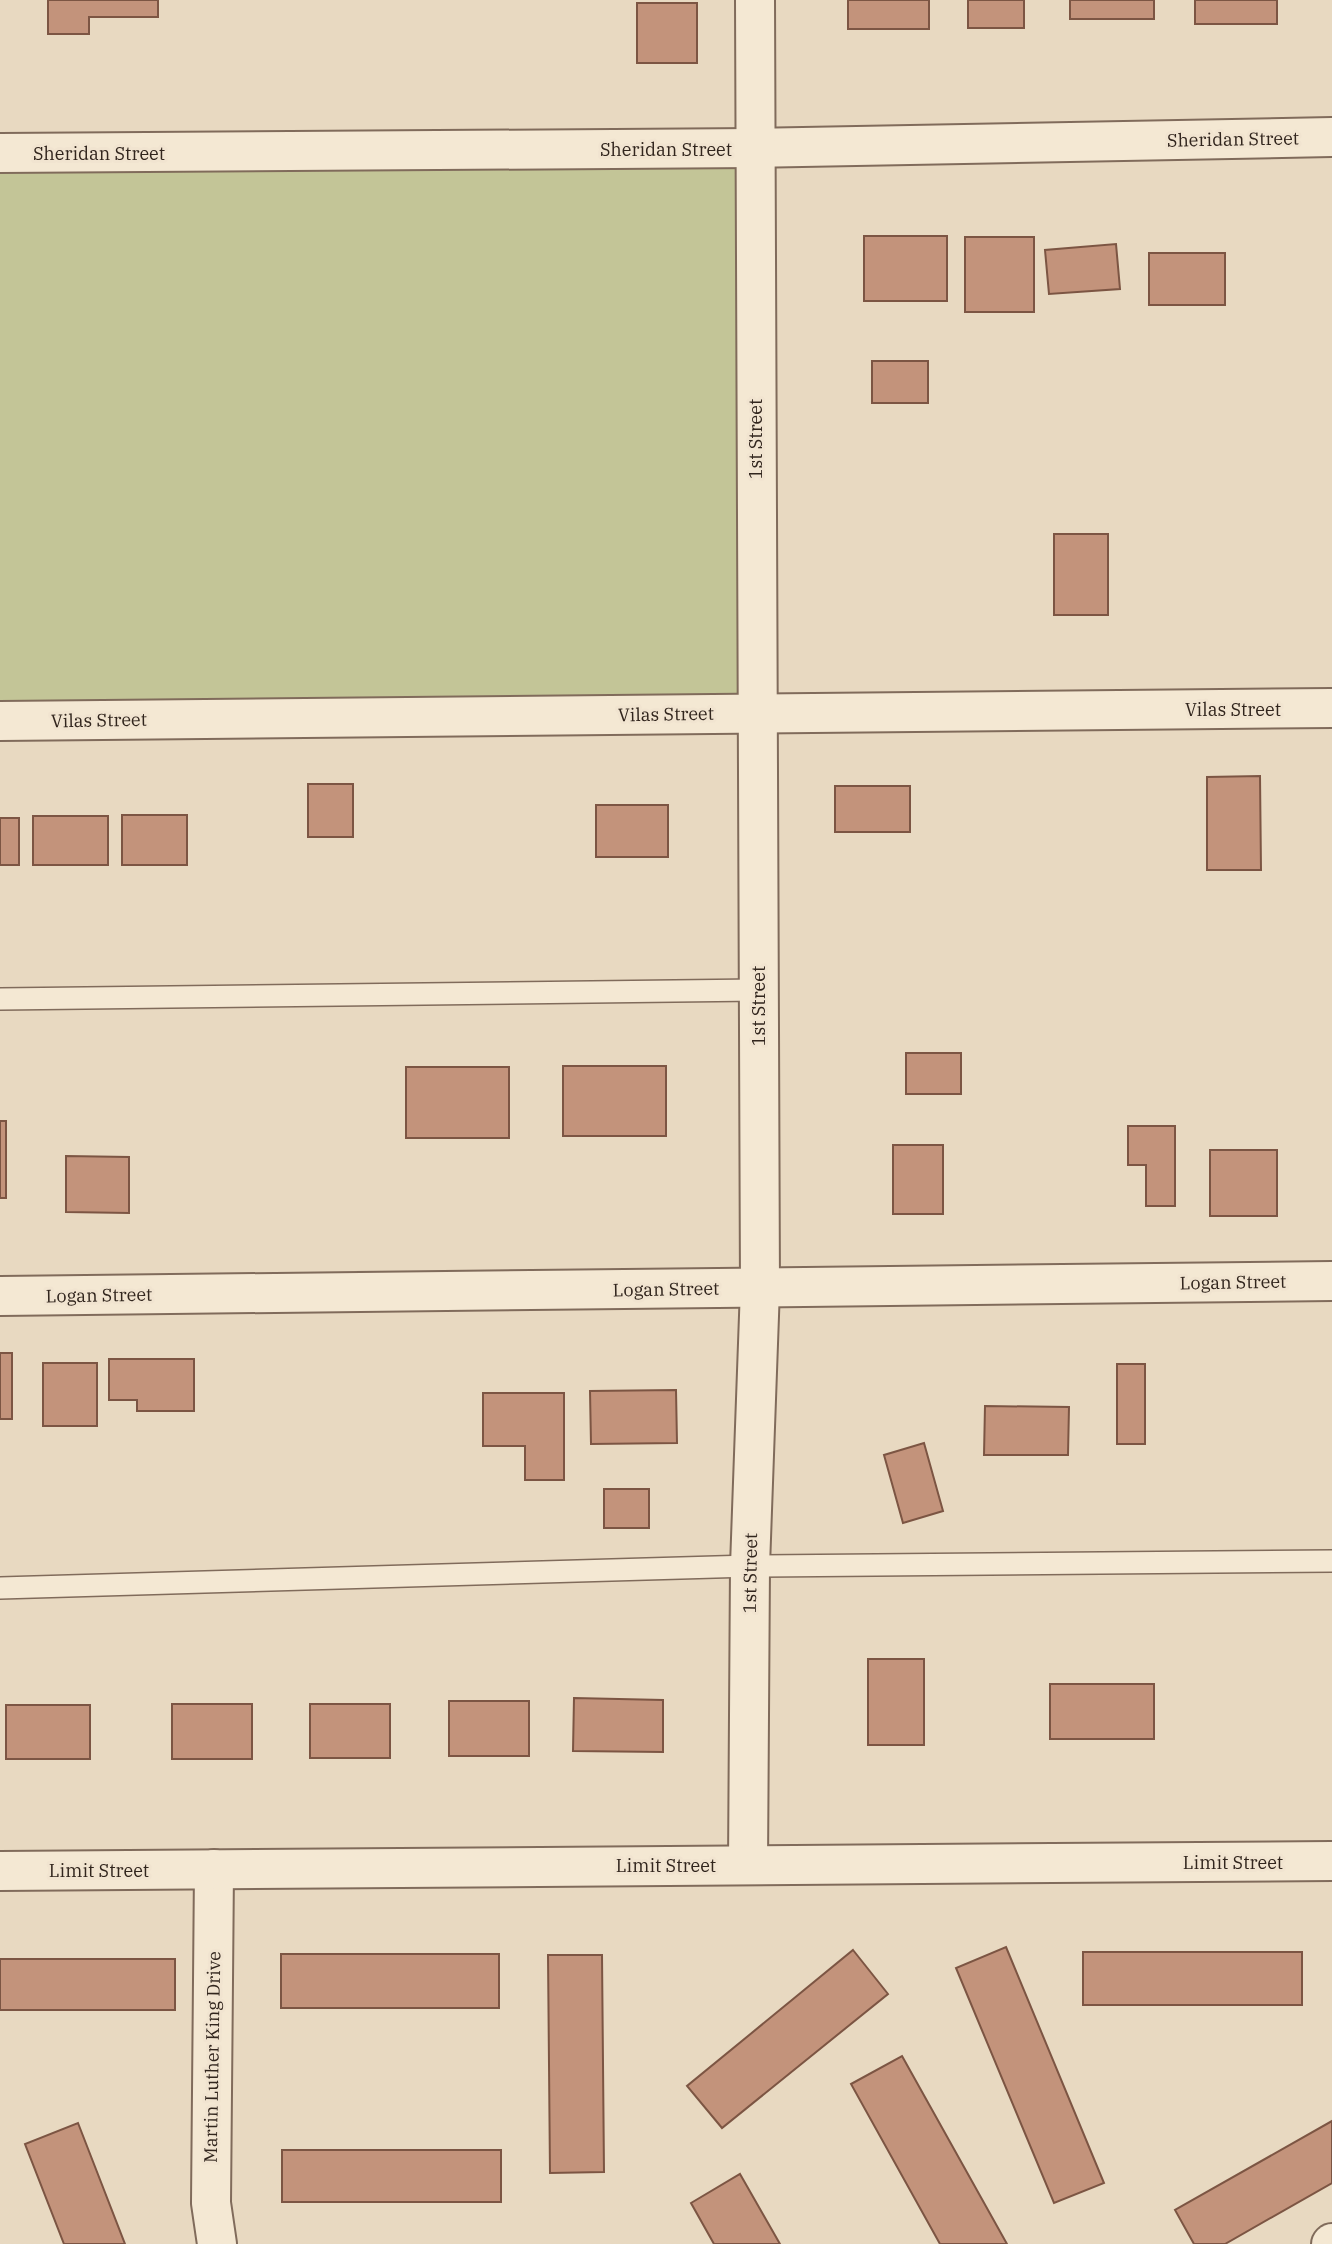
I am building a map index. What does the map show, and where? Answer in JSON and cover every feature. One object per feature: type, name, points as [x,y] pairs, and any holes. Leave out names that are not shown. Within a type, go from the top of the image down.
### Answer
[{"type":"street","name":"1st Street","points":[[748,1865],[750,1566],[760,1288],[755,0]]},
{"type":"street","name":"Sheridan Street","points":[[0,153],[755,148],[1332,138]]},
{"type":"street","name":"Vilas Street","points":[[0,721],[1332,708]]},
{"type":"street","name":"Logan Street","points":[[0,1296],[1332,1281]]},
{"type":"street","name":"Limit Street","points":[[0,1871],[1332,1861]]},
{"type":"street","name":"Martin Luther King Drive","points":[[214,1869],[211,2203],[217,2244]]},
{"type":"lane","points":[[0,999],[758,990]]},
{"type":"lane","points":[[0,1588],[750,1566],[1332,1561]]},
{"type":"green space","points":[[755,148],[756,713],[0,721],[0,153]]},
{"type":"building","points":[[48,0],[158,0],[158,17],[89,17],[89,34],[48,34]]},
{"type":"building","points":[[848,0],[929,0],[929,29],[848,29]]},
{"type":"building","points":[[968,0],[1024,0],[1024,28],[968,28]]},
{"type":"building","points":[[1070,0],[1154,0],[1154,19],[1070,19]]},
{"type":"building","points":[[1195,0],[1277,0],[1277,24],[1195,24]]},
{"type":"building","points":[[637,3],[697,3],[697,63],[637,63]]},
{"type":"building","points":[[864,236],[947,236],[947,301],[864,301]]},
{"type":"building","points":[[965,237],[1034,237],[1034,312],[965,312]]},
{"type":"building","points":[[1116,244],[1120,289],[1049,294],[1045,250]]},
{"type":"building","points":[[1149,253],[1225,253],[1225,305],[1149,305]]},
{"type":"building","points":[[872,361],[928,361],[928,403],[872,403]]},
{"type":"building","points":[[1054,534],[1108,534],[1108,615],[1054,615]]},
{"type":"building","points":[[1260,776],[1261,870],[1207,870],[1207,777]]},
{"type":"building","points":[[308,784],[353,784],[353,837],[308,837]]},
{"type":"building","points":[[835,786],[910,786],[910,832],[835,832]]},
{"type":"building","points":[[596,805],[668,805],[668,857],[596,857]]},
{"type":"building","points":[[122,815],[187,815],[187,865],[122,865]]},
{"type":"building","points":[[33,816],[108,816],[108,865],[33,865]]},
{"type":"building","points":[[0,818],[19,818],[19,865],[0,865]]},
{"type":"building","points":[[906,1053],[961,1053],[961,1094],[906,1094]]},
{"type":"building","points":[[563,1066],[666,1066],[666,1136],[563,1136]]},
{"type":"building","points":[[406,1067],[509,1067],[509,1138],[406,1138]]},
{"type":"building","points":[[0,1121],[6,1121],[6,1198],[0,1198]]},
{"type":"building","points":[[1128,1126],[1175,1126],[1175,1206],[1146,1206],[1146,1165],[1128,1165]]},
{"type":"building","points":[[893,1145],[943,1145],[943,1214],[893,1214]]},
{"type":"building","points":[[1210,1150],[1277,1150],[1277,1216],[1210,1216]]},
{"type":"building","points":[[66,1156],[129,1157],[129,1213],[66,1212]]},
{"type":"building","points":[[0,1353],[12,1353],[12,1419],[0,1419]]},
{"type":"building","points":[[109,1359],[194,1359],[194,1411],[137,1411],[137,1400],[109,1400]]},
{"type":"building","points":[[43,1363],[97,1363],[97,1426],[43,1426]]},
{"type":"building","points":[[1117,1364],[1145,1364],[1145,1444],[1117,1444]]},
{"type":"building","points":[[676,1390],[677,1443],[591,1444],[590,1391]]},
{"type":"building","points":[[483,1393],[564,1393],[564,1480],[525,1480],[525,1446],[483,1446]]},
{"type":"building","points":[[985,1406],[1069,1407],[1068,1455],[984,1455]]},
{"type":"building","points":[[924,1443],[943,1511],[903,1523],[884,1455]]},
{"type":"building","points":[[604,1489],[649,1489],[649,1528],[604,1528]]},
{"type":"building","points":[[868,1659],[924,1659],[924,1745],[868,1745]]},
{"type":"building","points":[[1050,1684],[1154,1684],[1154,1739],[1050,1739]]},
{"type":"building","points":[[574,1698],[663,1700],[663,1752],[573,1751]]},
{"type":"building","points":[[449,1701],[529,1701],[529,1756],[449,1756]]},
{"type":"building","points":[[172,1704],[252,1704],[252,1759],[172,1759]]},
{"type":"building","points":[[310,1704],[390,1704],[390,1758],[310,1758]]},
{"type":"building","points":[[6,1705],[90,1705],[90,1759],[6,1759]]},
{"type":"building","points":[[1006,1947],[1104,2183],[1054,2203],[956,1968]]},
{"type":"building","points":[[853,1950],[888,1994],[722,2128],[687,2086]]},
{"type":"building","points":[[1083,1952],[1302,1952],[1302,2005],[1083,2005]]},
{"type":"building","points":[[281,1954],[499,1954],[499,2008],[281,2008]]},
{"type":"building","points":[[548,1955],[602,1955],[604,2172],[550,2173]]},
{"type":"building","points":[[0,1959],[175,1959],[175,2010],[0,2010]]},
{"type":"building","points":[[902,2056],[1007,2244],[940,2244],[851,2084]]},
{"type":"building","points":[[1332,2121],[1332,2183],[1225,2244],[1194,2244],[1175,2210]]},
{"type":"building","points":[[78,2123],[125,2244],[64,2244],[25,2144]]},
{"type":"building","points":[[282,2150],[501,2150],[501,2202],[282,2202]]},
{"type":"building","points":[[740,2174],[780,2244],[714,2244],[691,2203]]}]
